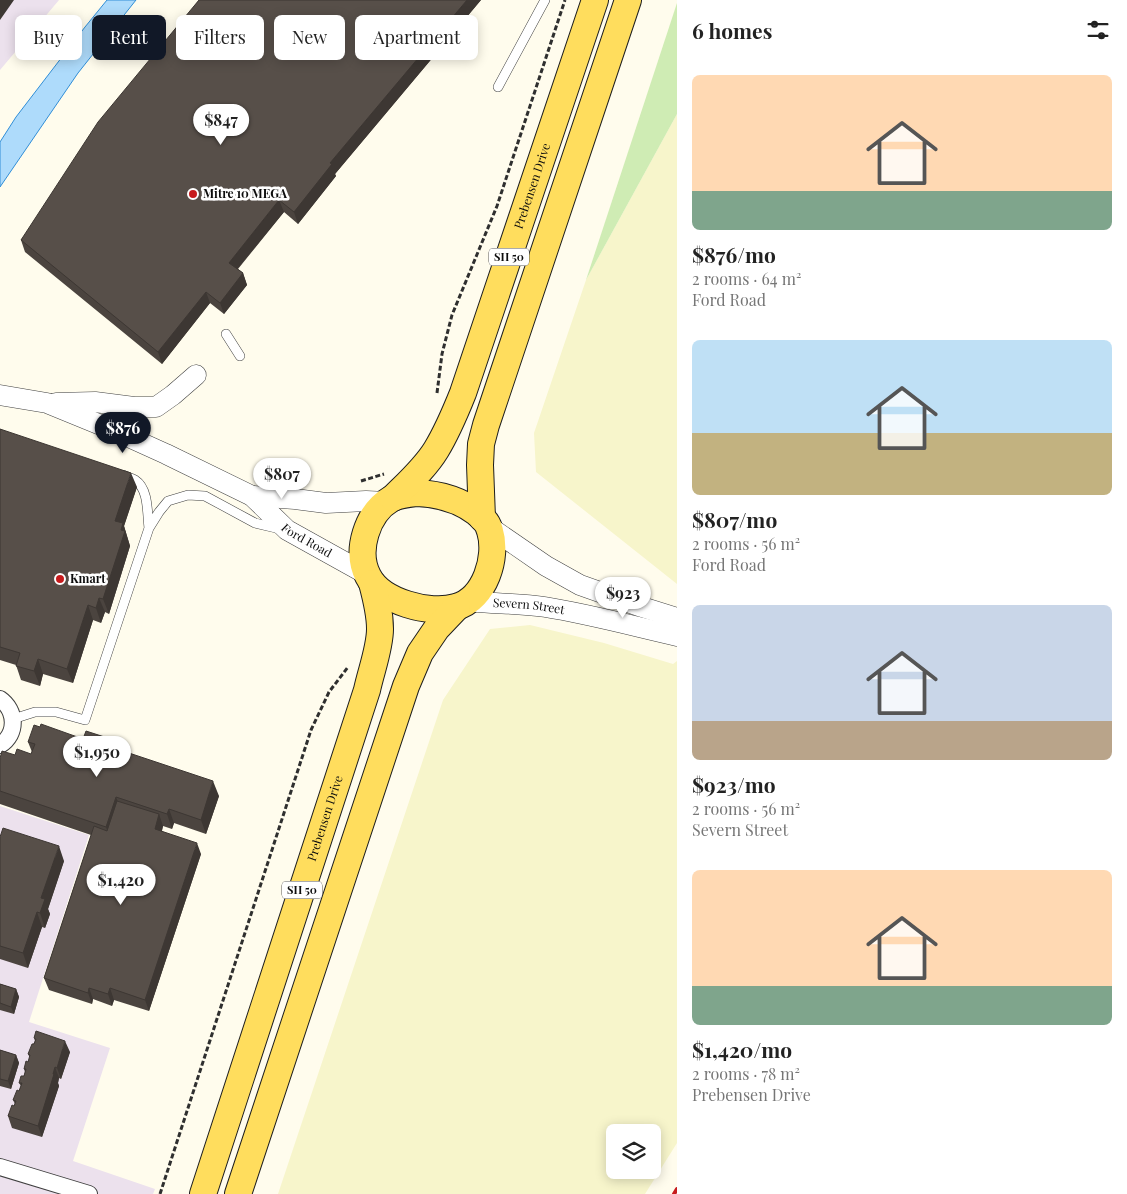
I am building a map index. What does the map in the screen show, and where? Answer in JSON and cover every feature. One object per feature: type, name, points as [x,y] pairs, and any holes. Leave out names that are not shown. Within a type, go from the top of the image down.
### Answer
[{"type":"main road","name":"Prebensen Drive","points":[[390,500],[416,476],[435,452],[450,425],[463,393],[595,0]]},
{"type":"main road","name":"SH 50","points":[[238,1194],[406,686],[420,653],[437,628],[462,604],[477,593],[488,574],[493,555],[492,537],[485,522],[480,465],[481,444],[628,0]]},
{"type":"main road","points":[[390,500],[417,493],[440,495],[463,504],[485,522]]},
{"type":"main road","name":"SH 50","points":[[370,579],[364,565],[365,536],[373,517],[390,500]]},
{"type":"main road","name":"Prebensen Drive","points":[[201,1193],[367,690],[380,631],[378,608],[370,579]]},
{"type":"main road","points":[[370,579],[382,591],[393,598],[418,607],[444,609],[462,604]]},
{"type":"street","points":[[47,403],[95,402],[134,407],[156,407],[196,375]]},
{"type":"street","name":"Ford Road","points":[[0,395],[47,403],[98,423],[252,496],[287,530],[370,579]]},
{"type":"street","name":"Ford Road","points":[[252,496],[296,499],[326,504],[390,500]]},
{"type":"street","points":[[485,522],[546,566],[580,585],[677,618]]},
{"type":"street","name":"Severn Street","points":[[462,604],[488,603],[543,607],[677,636]]},
{"type":"street","points":[[0,699],[11,710],[13,719],[13,728],[10,736],[0,745]]},
{"type":"street","points":[[0,1167],[90,1194]]},
{"type":"lane","points":[[498,87],[545,0]]},
{"type":"lane","points":[[226,334],[240,356]]},
{"type":"lane","points":[[112,471],[135,480],[144,490],[149,528]]},
{"type":"lane","points":[[13,719],[35,712],[56,712],[85,720],[149,528],[168,501],[188,494],[205,496],[255,523],[287,530]]},
{"type":"shaded area","points":[[0,0],[59,0],[46,15],[15,15],[15,52],[0,70]]},
{"type":"shaded area","points":[[677,114],[677,584],[536,472],[534,433],[586,280]]},
{"type":"shaded area","points":[[530,625],[604,643],[673,664],[677,661],[677,1143],[661,1168],[661,1124],[606,1124],[606,1179],[654,1179],[645,1194],[278,1194],[443,700],[490,629]]},
{"type":"shaded area","points":[[0,806],[89,835],[29,1022],[110,1048],[73,1161],[155,1189],[153,1194],[0,1194]]},
{"type":"green space","points":[[677,3],[677,114],[586,280]]},
{"type":"water","points":[[107,0],[136,0],[124,15],[95,15]]},
{"type":"water","points":[[92,18],[92,55],[0,187],[0,142],[16,117],[60,60],[82,60],[82,31]]},
{"type":"building","name":"Mitre 10 MEGA","points":[[199,0],[467,0],[454,15],[355,15],[355,60],[417,60],[330,163],[332,164],[294,212],[279,200],[229,263],[243,273],[220,303],[206,292],[158,352],[21,240],[98,122],[149,60],[166,60],[166,40],[176,28],[176,60],[264,60],[264,15],[187,15]]},
{"type":"building","name":"Kmart","points":[[0,429],[131,473],[115,521],[123,523],[121,530],[125,531],[103,599],[99,598],[96,608],[88,605],[67,669],[38,659],[34,671],[16,666],[20,653],[0,647]]},
{"type":"building","points":[[41,724],[83,739],[86,731],[126,744],[123,751],[213,781],[201,820],[169,809],[167,814],[116,797],[106,827],[0,791],[0,758],[2,751],[15,755],[17,749],[31,754],[35,744],[28,742],[34,725],[40,727]]},
{"type":"building","points":[[117,801],[159,814],[155,829],[197,843],[145,1000],[110,988],[108,994],[89,988],[88,993],[44,978],[94,826],[107,831]]},
{"type":"building","points":[[3,828],[59,846],[41,898],[45,899],[40,913],[37,912],[23,953],[0,946],[0,837]]},
{"type":"building","points":[[0,984],[16,989],[11,1007],[0,1003]]},
{"type":"building","points":[[36,1031],[65,1041],[57,1068],[55,1067],[38,1126],[8,1116],[12,1105],[14,1106],[16,1101],[13,1100],[17,1090],[19,1091],[22,1083],[19,1083],[21,1076],[24,1076],[26,1061],[28,1062],[30,1055],[28,1054],[36,1039],[34,1038]]},
{"type":"building","points":[[0,1050],[16,1055],[8,1081],[0,1079]]},
{"type":"railway","points":[[674,1194],[677,1189]]},
{"type":"place","name":"Mitre 10 MEGA","points":[[193,194]]},
{"type":"place","name":"Kmart","points":[[60,579]]}]
